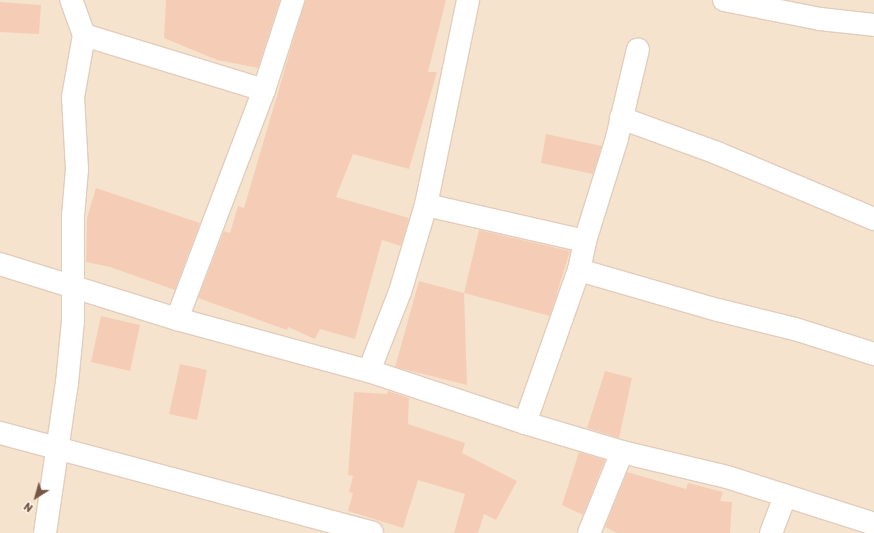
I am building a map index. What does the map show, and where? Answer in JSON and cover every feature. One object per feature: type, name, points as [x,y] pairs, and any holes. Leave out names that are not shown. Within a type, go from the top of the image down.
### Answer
[{"type":"street","points":[[45,533],[67,383],[73,321],[73,216],[77,168],[73,97],[84,34],[71,0]]},
{"type":"street","points":[[177,319],[264,90],[293,0]]},
{"type":"street","points":[[369,371],[400,292],[426,205],[468,0]]},
{"type":"street","points":[[724,0],[820,19],[874,25]]},
{"type":"street","points":[[84,34],[264,90]]},
{"type":"street","points":[[526,423],[579,270],[585,241],[618,138],[621,118],[638,49]]},
{"type":"street","points":[[621,118],[717,153],[874,219]]},
{"type":"street","points":[[426,205],[585,241]]},
{"type":"street","points":[[0,264],[177,319],[369,371],[526,423],[622,452],[727,477],[874,524]]},
{"type":"street","points":[[579,270],[718,310],[795,329],[874,354]]},
{"type":"street","points":[[0,433],[57,446],[188,485],[372,533]]},
{"type":"street","points":[[589,533],[622,452]]},
{"type":"street","points":[[771,533],[785,496]]},
{"type":"shaded area","points":[[0,0],[874,0],[874,533],[0,533]]},
{"type":"building","points":[[166,0],[280,0],[258,68],[217,60],[164,38]]},
{"type":"building","points":[[305,0],[446,0],[428,72],[437,72],[409,169],[353,154],[336,197],[409,218],[401,246],[382,240],[355,339],[320,329],[315,339],[288,327],[287,330],[198,298],[224,231],[230,233],[238,206],[244,208]]},
{"type":"building","points":[[0,2],[41,5],[39,34],[0,32]]},
{"type":"building","points":[[546,134],[602,146],[593,174],[541,163]]},
{"type":"building","points":[[96,188],[200,223],[175,290],[110,267],[86,262],[87,218]]},
{"type":"building","points":[[479,230],[570,251],[550,316],[464,293]]},
{"type":"building","points":[[419,281],[464,293],[467,385],[395,367]]},
{"type":"building","points":[[101,316],[140,325],[130,371],[91,362]]},
{"type":"building","points":[[180,364],[207,370],[197,420],[169,414]]},
{"type":"building","points":[[605,371],[632,378],[619,438],[587,428]]},
{"type":"building","points":[[388,391],[409,398],[408,424],[465,443],[462,453],[517,481],[496,520],[484,514],[478,533],[454,533],[465,494],[418,480],[403,528],[348,511],[353,493],[349,492],[353,476],[348,475],[354,392],[387,394]]},
{"type":"building","points":[[579,452],[605,460],[583,515],[562,505]]},
{"type":"building","points":[[627,472],[686,489],[688,483],[723,492],[720,501],[732,502],[730,533],[617,533],[605,527]]}]
